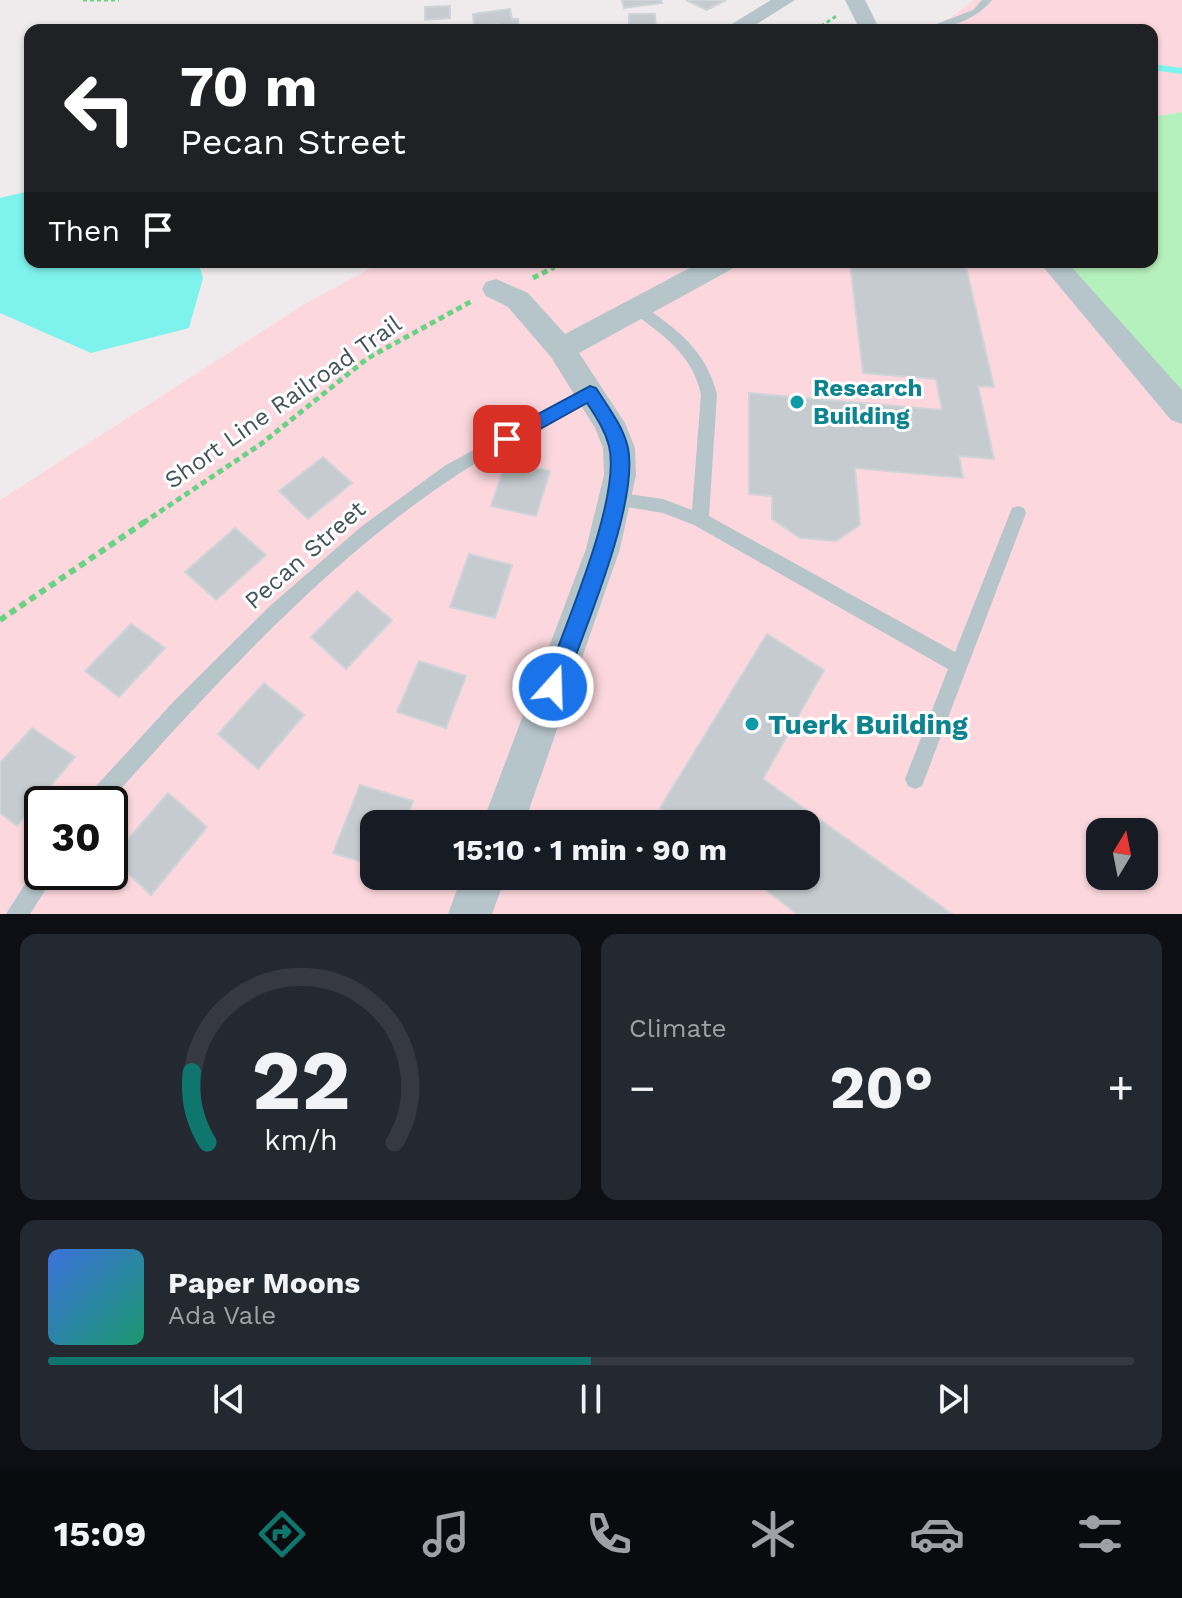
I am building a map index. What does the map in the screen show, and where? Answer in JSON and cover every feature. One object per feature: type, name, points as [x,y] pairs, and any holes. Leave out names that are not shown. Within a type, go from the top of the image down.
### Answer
[{"type":"street","points":[[743,24],[785,0]]},
{"type":"street","points":[[855,0],[867,24]]},
{"type":"street","points":[[561,349],[712,268]]},
{"type":"street","points":[[1057,268],[1182,411]]},
{"type":"street","points":[[496,289],[518,300],[561,349],[609,423],[619,448],[620,475],[603,549],[508,810]]},
{"type":"street","points":[[470,914],[479,890]]},
{"type":"lane","points":[[943,24],[976,12],[987,0]]},
{"type":"lane","points":[[637,308],[684,345],[699,361],[706,375],[709,394],[700,520]]},
{"type":"lane","name":"Pecan Street","points":[[110,786],[277,611],[368,531],[452,470],[590,393]]},
{"type":"lane","points":[[615,499],[663,506],[700,520],[959,665]]},
{"type":"lane","points":[[915,779],[1018,513]]},
{"type":"lane","points":[[17,914],[34,890]]},
{"type":"path","points":[[83,0],[119,0]]},
{"type":"path","name":"Short Line Railroad Trail","points":[[0,620],[261,444],[368,358],[496,289],[517,286],[553,268]]},
{"type":"shaded area","points":[[974,0],[1182,0],[1182,112],[1158,116],[1158,24],[942,24]]},
{"type":"shaded area","points":[[371,268],[1072,268],[1182,392],[1182,914],[0,914],[0,500],[303,305]]},
{"type":"green space","points":[[1182,112],[1182,392],[1072,268],[1158,268],[1158,116]]},
{"type":"water","points":[[24,192],[24,268],[200,268],[203,278],[189,328],[91,353],[0,313],[0,198]]},
{"type":"building","points":[[622,0],[661,0],[662,3],[624,8]]},
{"type":"building","points":[[686,0],[726,0],[707,10]]},
{"type":"building","points":[[450,6],[450,18],[425,20],[425,7]]},
{"type":"building","points":[[510,9],[512,19],[518,19],[519,24],[474,24],[473,14]]},
{"type":"building","points":[[629,14],[655,14],[656,24],[629,24]]},
{"type":"building","name":"Research Building","points":[[851,268],[966,268],[994,387],[978,386],[994,459],[959,456],[963,478],[855,468],[860,525],[836,541],[800,538],[772,519],[772,496],[749,494],[749,393],[942,410],[936,379],[863,373]]},
{"type":"building","points":[[323,457],[352,483],[308,519],[279,491]]},
{"type":"building","points":[[506,462],[550,471],[536,516],[491,506]]},
{"type":"building","points":[[235,528],[266,555],[216,600],[185,572]]},
{"type":"building","points":[[469,554],[512,565],[495,618],[450,607]]},
{"type":"building","points":[[357,591],[392,620],[346,669],[311,637]]},
{"type":"building","points":[[131,624],[165,648],[119,697],[85,671]]},
{"type":"building","name":"Tuerk Building","points":[[767,634],[824,670],[763,779],[806,810],[660,808]]},
{"type":"building","points":[[419,661],[466,676],[446,728],[397,712]]},
{"type":"building","points":[[264,683],[304,715],[258,769],[218,734]]},
{"type":"building","points":[[32,728],[75,757],[51,786],[24,786],[24,818],[17,826],[0,813],[0,763]]},
{"type":"building","points":[[360,785],[413,801],[410,810],[360,810],[360,862],[333,853]]},
{"type":"building","points":[[168,793],[207,827],[151,895],[128,873],[128,839]]},
{"type":"building","name":"Tuerk Building","points":[[820,820],[952,914],[797,914],[766,890],[820,890]]},
{"type":"waterway","points":[[1158,68],[1182,71]]},
{"type":"place","name":"Research Building","points":[[797,402]]},
{"type":"place","name":"Tuerk Building","points":[[752,724]]},
{"type":"route","points":[[507,439],[590,393],[609,423],[619,448],[620,475],[603,549],[553,687]]}]
